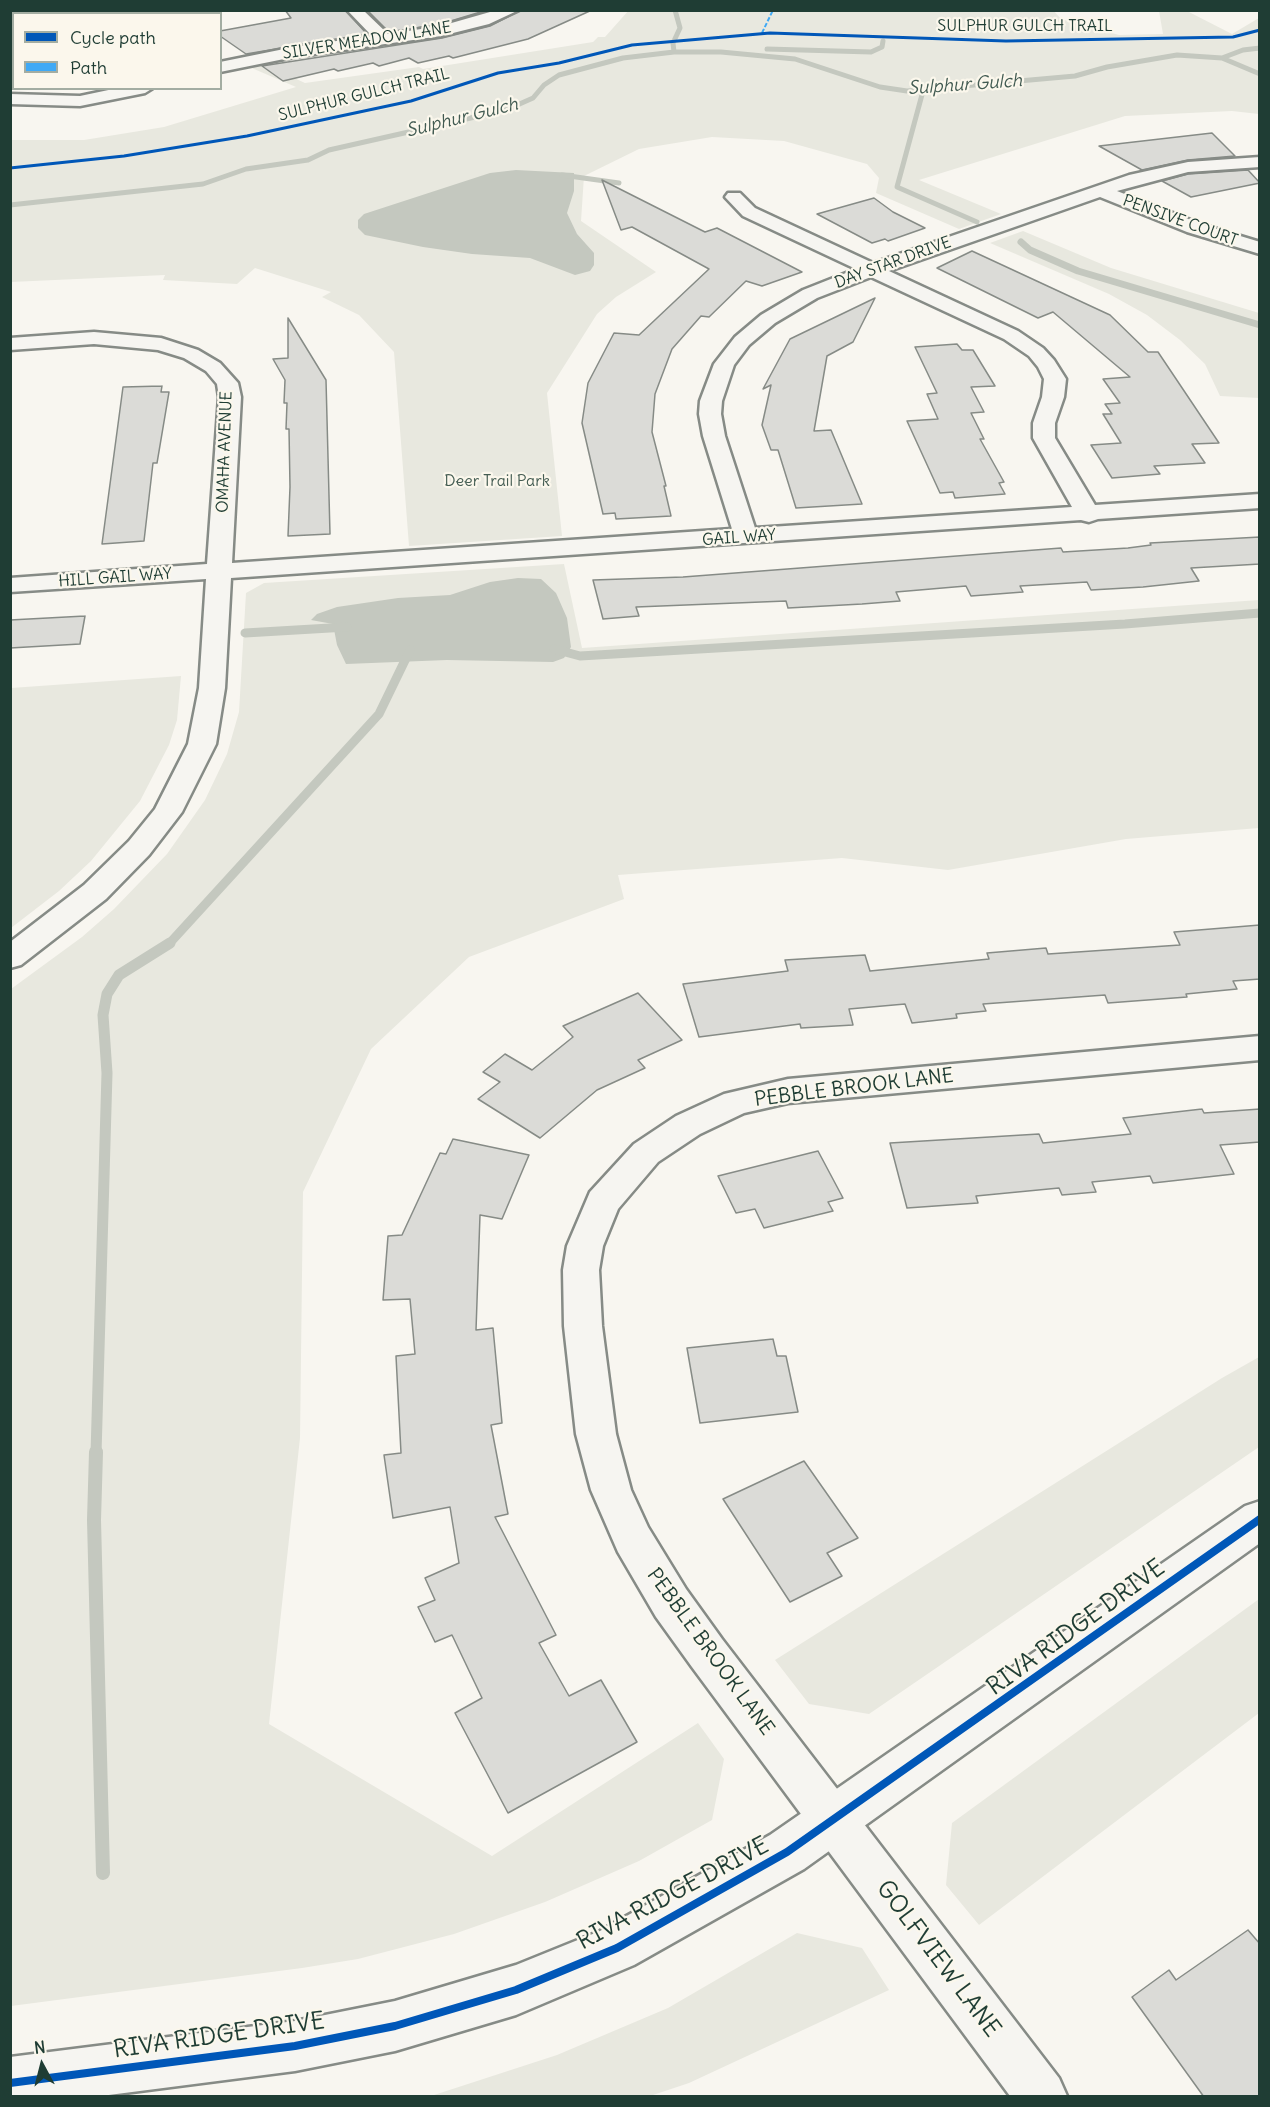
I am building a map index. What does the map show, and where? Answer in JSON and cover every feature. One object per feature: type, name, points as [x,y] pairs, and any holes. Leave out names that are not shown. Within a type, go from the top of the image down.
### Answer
[{"type":"street","points":[[354,10],[385,40]]},
{"type":"street","name":"SILVER MEADOW LANE","points":[[224,64],[458,28],[512,10]]},
{"type":"street","points":[[10,99],[43,102],[80,101],[135,90]]},
{"type":"street","name":"DAY STAR DRIVE","points":[[747,537],[711,424],[711,401],[720,372],[742,341],[777,313],[810,294],[872,270],[1101,191],[1166,171],[1211,164],[1260,162]]},
{"type":"street","name":"PENSIVE COURT","points":[[1101,191],[1194,228],[1260,249]]},
{"type":"street","points":[[734,197],[750,212],[1017,338],[1047,364],[1053,373],[1055,387],[1044,423],[1044,438],[1089,515]]},
{"type":"street","name":"OMAHA AVENUE","points":[[10,344],[88,338],[137,340],[191,354],[219,372],[227,383],[230,397],[211,706],[202,744],[180,793],[154,831],[117,871],[72,911],[10,958]]},
{"type":"street","name":"GAIL WAY","points":[[219,572],[1089,515],[1260,501]]},
{"type":"street","name":"HILL GAIL WAY","points":[[10,585],[219,572]]},
{"type":"street","name":"PEBBLE BROOK LANE","points":[[835,1820],[671,1603],[633,1539],[611,1490],[596,1434],[581,1284],[585,1246],[603,1202],[632,1167],[661,1141],[711,1113],[761,1096],[820,1088],[1260,1048]]},
{"type":"street","name":"RIVA RIDGE DRIVE","points":[[10,2083],[295,2046],[395,2026],[462,2008],[516,1990],[617,1948],[762,1869],[835,1820],[1260,1519]]},
{"type":"street","name":"GOLFVIEW LANE","points":[[835,1820],[1041,2097]]},
{"type":"shaded area","points":[[629,10],[1053,10],[1061,19],[1119,35],[1163,34],[1159,11],[1187,11],[1232,34],[1259,18],[1259,114],[1232,111],[1125,116],[919,180],[1001,214],[959,229],[876,193],[879,178],[867,164],[784,141],[712,137],[639,149],[584,176],[581,221],[656,272],[616,297],[597,314],[547,393],[562,536],[409,546],[394,352],[359,315],[322,297],[331,292],[255,268],[237,284],[163,280],[165,275],[11,282],[11,140],[84,140],[164,127],[296,87],[247,66],[261,63],[305,83],[419,67],[423,69],[593,42],[598,37],[605,37]]},
{"type":"shaded area","points":[[516,170],[574,173],[574,191],[567,213],[577,234],[594,253],[594,265],[590,271],[575,275],[530,258],[472,254],[423,247],[365,235],[358,228],[358,220],[364,214],[490,173]]},
{"type":"shaded area","points":[[1023,231],[1111,268],[1259,313],[1259,398],[1220,396],[1205,364],[1180,340],[1147,315],[1109,294],[990,243]]},
{"type":"shaded area","points":[[564,564],[582,648],[1259,600],[1259,828],[1126,839],[948,870],[842,858],[618,875],[624,899],[469,957],[371,1049],[303,1192],[300,1438],[269,1724],[492,1856],[698,1723],[724,1759],[712,1820],[639,1861],[545,1902],[454,1934],[358,1959],[11,2006],[11,989],[82,937],[114,909],[167,854],[205,800],[227,754],[239,712],[246,593],[264,583]]},
{"type":"shaded area","points":[[518,578],[541,579],[556,593],[567,618],[571,647],[564,658],[553,662],[447,660],[346,664],[337,645],[333,624],[311,620],[317,614],[337,607],[398,598],[450,595],[490,582]]},
{"type":"shaded area","points":[[181,676],[177,720],[169,745],[140,801],[91,861],[59,891],[11,928],[11,688]]},
{"type":"shaded area","points":[[1259,1357],[1259,1447],[869,1714],[809,1704],[775,1660],[1222,1378]]},
{"type":"shaded area","points":[[1259,1599],[1259,1713],[979,1925],[946,1885],[952,1823]]},
{"type":"shaded area","points":[[797,1933],[862,1948],[889,1990],[689,2083],[650,2096],[431,2096],[557,2055],[668,2008]]},
{"type":"building","points":[[285,10],[345,10],[367,34],[246,54],[222,37],[222,31],[291,18]]},
{"type":"building","points":[[367,10],[487,10],[441,24],[389,32]]},
{"type":"building","points":[[521,10],[592,10],[528,39],[453,58],[449,56],[418,63],[409,58],[379,66],[373,63],[338,71],[334,69],[283,81],[262,66],[442,38],[490,26]]},
{"type":"building","points":[[1212,133],[1235,156],[1188,160],[1142,170],[1099,146]]},
{"type":"building","points":[[1248,170],[1260,183],[1191,197],[1162,181],[1188,174]]},
{"type":"building","points":[[602,180],[705,232],[717,228],[802,272],[762,286],[746,281],[709,317],[701,316],[672,349],[655,394],[652,432],[671,516],[616,519],[615,513],[603,514],[582,423],[588,383],[614,333],[639,335],[709,269],[632,227],[621,230]]},
{"type":"building","points":[[874,198],[893,212],[925,228],[888,241],[885,239],[872,243],[817,214]]},
{"type":"building","points":[[972,251],[1110,315],[1148,352],[1158,352],[1219,443],[1192,444],[1205,463],[1154,466],[1160,474],[1112,478],[1091,445],[1121,443],[1103,414],[1112,414],[1105,404],[1120,403],[1103,379],[1130,377],[1053,312],[1038,318],[937,268]]},
{"type":"building","points":[[875,298],[853,342],[827,356],[814,431],[831,430],[862,504],[796,508],[778,450],[771,450],[762,425],[771,385],[763,389],[790,339]]},
{"type":"building","points":[[288,318],[326,380],[330,534],[288,536],[290,487],[289,429],[286,429],[287,403],[284,403],[285,380],[273,359],[288,358]]},
{"type":"building","points":[[957,344],[962,350],[973,350],[995,386],[971,387],[984,412],[971,413],[984,439],[980,439],[1004,482],[999,483],[1005,494],[955,498],[953,492],[940,493],[907,421],[938,419],[927,394],[937,393],[915,347]]},
{"type":"building","points":[[162,386],[161,392],[169,392],[157,463],[153,463],[144,541],[102,544],[123,387]]},
{"type":"building","points":[[1260,537],[1260,564],[1191,568],[1199,581],[1143,587],[1091,590],[1087,582],[1020,586],[1023,592],[971,596],[966,586],[896,592],[900,601],[862,604],[788,608],[786,601],[636,607],[639,616],[603,619],[593,580],[683,577],[1061,548],[1063,552],[1128,548],[1151,545],[1150,543]]},
{"type":"building","points":[[85,616],[80,644],[10,648],[10,620]]},
{"type":"building","points":[[1260,925],[1260,979],[1233,981],[1237,989],[1186,994],[1187,997],[1108,1003],[1105,995],[983,1004],[986,1011],[956,1014],[957,1018],[912,1023],[905,1004],[849,1009],[853,1025],[801,1028],[800,1024],[699,1037],[683,984],[788,971],[785,960],[865,955],[870,971],[989,959],[987,953],[1046,948],[1048,954],[1180,945],[1174,932]]},
{"type":"building","points":[[638,993],[682,1040],[638,1060],[645,1068],[597,1090],[540,1138],[478,1099],[500,1082],[483,1072],[505,1054],[532,1070],[573,1037],[563,1026]]},
{"type":"building","points":[[1202,1109],[1204,1113],[1260,1109],[1260,1142],[1220,1145],[1234,1174],[1153,1183],[1150,1176],[1092,1182],[1096,1192],[1062,1195],[1059,1188],[976,1196],[978,1203],[907,1208],[890,1143],[1039,1134],[1043,1143],[1131,1134],[1123,1118]]},
{"type":"building","points":[[453,1139],[529,1155],[502,1219],[480,1215],[476,1330],[493,1328],[502,1423],[491,1425],[508,1514],[495,1517],[556,1635],[539,1643],[569,1696],[601,1680],[637,1742],[508,1813],[455,1713],[482,1698],[452,1635],[435,1642],[418,1607],[435,1600],[425,1578],[459,1563],[450,1507],[393,1518],[384,1455],[401,1453],[396,1356],[415,1354],[410,1299],[383,1300],[388,1236],[402,1235],[440,1153],[446,1154]]},
{"type":"building","points":[[818,1151],[843,1198],[828,1202],[833,1211],[764,1228],[755,1209],[736,1213],[718,1176]]},
{"type":"building","points":[[773,1339],[777,1356],[786,1356],[798,1412],[700,1423],[687,1348]]},
{"type":"building","points":[[804,1461],[858,1538],[827,1553],[842,1576],[790,1602],[723,1499]]},
{"type":"building","points":[[1248,1930],[1260,1944],[1260,2097],[1204,2097],[1132,1997],[1169,1970],[1176,1980]]},
{"type":"waterway","points":[[674,52],[673,43],[680,28],[675,10]]},
{"type":"waterway","points":[[767,49],[871,52],[882,47],[883,41]]},
{"type":"waterway","points":[[1222,58],[1243,50],[1260,48]]},
{"type":"waterway","name":"Sulphur Gulch","points":[[10,205],[203,184],[246,169],[308,160],[329,150],[506,110],[533,98],[544,85],[559,75],[623,58],[674,52]]},
{"type":"waterway","name":"Sulphur Gulch","points":[[674,52],[721,52],[795,59],[880,87],[907,91],[1075,76],[1107,67],[1177,55],[1222,58]]},
{"type":"waterway","name":"Sulphur Gulch","points":[[1222,58],[1260,74]]},
{"type":"waterway","points":[[923,91],[897,187],[977,222]]},
{"type":"waterway","points":[[562,175],[619,183]]},
{"type":"waterway","points":[[1021,242],[1030,250],[1078,271],[1260,325]]},
{"type":"waterway","points":[[554,649],[580,656],[1125,624],[1260,613]]},
{"type":"waterway","points":[[245,633],[347,627]]},
{"type":"waterway","points":[[170,943],[379,714],[410,650]]},
{"type":"waterway","points":[[96,1454],[107,1073],[103,1015],[107,994],[119,975],[170,943]]},
{"type":"waterway","points":[[96,1452],[94,1520],[103,1873]]},
{"type":"marked path","points":[[762,33],[773,10]]},
{"type":"cycle path","name":"SULPHUR GULCH TRAIL","points":[[10,168],[124,156],[247,136],[411,101],[498,73],[559,63],[632,45],[770,33],[1006,41],[1233,37],[1260,30]]},
{"type":"cycle path","points":[[10,2083],[295,2046],[395,2026],[516,1990],[617,1948],[731,1886],[787,1852],[1260,1519]]},
{"type":"park label","name":"Deer Trail Park","points":[[497,481]]}]
